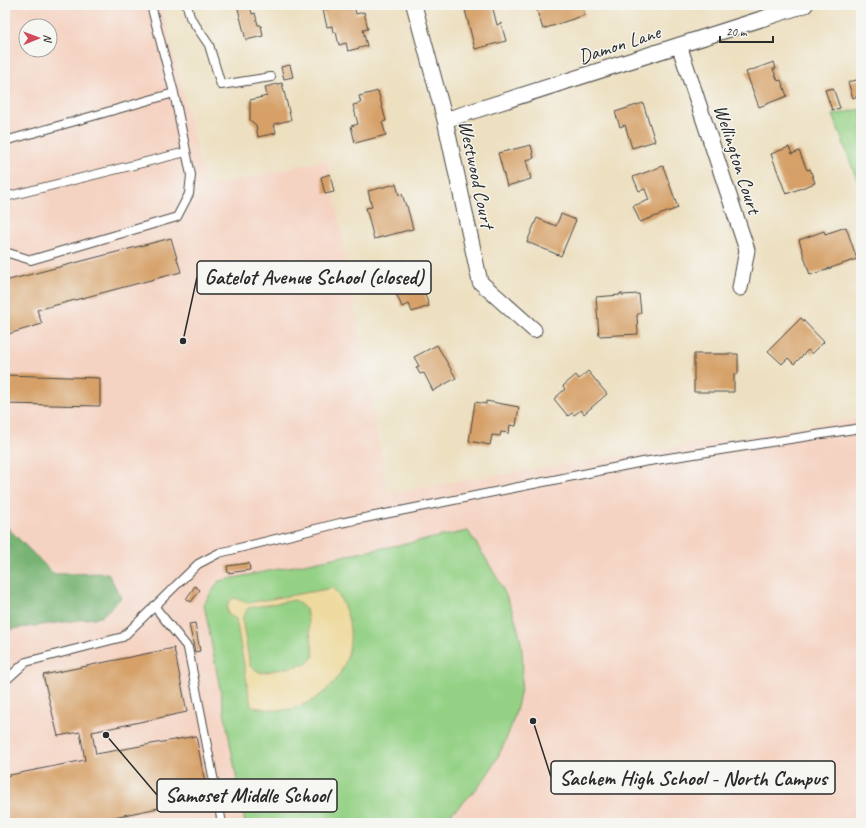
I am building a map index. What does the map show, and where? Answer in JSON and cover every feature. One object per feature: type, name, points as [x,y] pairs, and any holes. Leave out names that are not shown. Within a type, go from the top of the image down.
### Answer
[{"type":"street","name":"Westwood Court","points":[[414,5],[445,120],[480,282],[534,330]]},
{"type":"street","name":"Damon Lane","points":[[445,120],[805,5]]},
{"type":"street","name":"Wellington Court","points":[[679,45],[746,250],[740,288]]},
{"type":"lane","points":[[5,252],[31,260],[177,217],[189,194],[191,175],[174,93],[151,5]]},
{"type":"lane","points":[[187,5],[190,17],[209,45],[221,85],[271,77]]},
{"type":"lane","points":[[5,142],[174,93]]},
{"type":"lane","points":[[5,197],[186,152]]},
{"type":"lane","points":[[5,681],[26,662],[123,637],[198,564],[219,553],[340,523],[643,462],[861,428]]},
{"type":"lane","points":[[154,606],[188,648],[222,823]]},
{"type":"shaded area","points":[[5,5],[161,5],[206,187],[328,160],[388,494],[458,481],[861,418],[861,823],[5,823]]},
{"type":"green space","points":[[861,109],[861,191],[833,115]]},
{"type":"green space","points":[[5,525],[54,574],[108,573],[121,598],[101,617],[5,630]]},
{"type":"green space","points":[[468,531],[491,567],[504,592],[515,619],[522,651],[523,670],[517,708],[503,745],[485,778],[464,802],[440,823],[245,823],[204,604],[219,581]]},
{"type":"sand","points":[[333,588],[344,606],[349,624],[350,643],[346,660],[338,677],[325,691],[309,702],[290,709],[275,710],[251,706],[236,619],[228,614],[227,609],[228,603],[234,598],[248,603]],"holes":[[[295,600],[306,609],[314,656],[307,664],[261,673],[250,666],[242,619],[248,608]]]},
{"type":"building","points":[[237,5],[250,5],[252,14],[255,13],[258,25],[261,25],[263,36],[246,40]]},
{"type":"building","points":[[354,5],[356,14],[364,12],[368,29],[363,30],[367,46],[348,51],[346,43],[339,45],[336,32],[333,33],[332,26],[327,27],[323,10]]},
{"type":"building","points":[[484,5],[484,7],[492,5],[497,25],[501,23],[506,41],[475,49],[464,6]]},
{"type":"building","points":[[545,5],[582,5],[585,15],[543,29],[537,11],[546,8]]},
{"type":"building","points":[[774,62],[776,69],[773,69],[778,81],[781,80],[787,96],[759,107],[746,72]]},
{"type":"building","points":[[290,65],[293,77],[284,79],[281,67]]},
{"type":"building","points":[[861,79],[861,95],[853,98],[848,82]]},
{"type":"building","points":[[282,83],[291,120],[274,124],[276,133],[258,137],[256,125],[250,120],[250,100],[267,96],[265,87]]},
{"type":"building","points":[[833,88],[840,108],[832,110],[825,90]]},
{"type":"building","points":[[378,91],[386,121],[382,122],[386,135],[355,143],[351,126],[358,124],[353,105],[361,103],[359,96]]},
{"type":"building","points":[[643,103],[655,141],[632,148],[625,125],[620,127],[615,112]]},
{"type":"building","points":[[531,145],[534,158],[526,160],[531,179],[507,186],[498,153]]},
{"type":"building","points":[[789,147],[792,154],[799,151],[807,170],[810,169],[815,183],[786,194],[771,154]]},
{"type":"building","points":[[663,166],[678,208],[640,222],[633,206],[649,200],[645,189],[639,191],[633,177]]},
{"type":"building","points":[[330,174],[334,192],[325,194],[321,177]]},
{"type":"building","points":[[396,184],[399,195],[402,194],[407,206],[413,229],[374,239],[366,208],[372,207],[368,191]]},
{"type":"building","points":[[561,214],[576,220],[561,256],[527,242],[537,218],[556,226]]},
{"type":"building","points":[[846,227],[857,259],[810,275],[799,240],[824,231],[825,234]]},
{"type":"building","points":[[171,238],[181,272],[37,310],[42,324],[5,335],[5,281]]},
{"type":"building","points":[[415,264],[429,306],[412,312],[409,304],[402,307],[387,273]]},
{"type":"building","points":[[620,293],[622,293],[622,295],[639,294],[641,312],[637,315],[638,334],[599,336],[596,297],[620,295]]},
{"type":"building","points":[[801,318],[824,342],[812,354],[808,350],[794,364],[788,358],[782,364],[768,351]]},
{"type":"building","points":[[437,345],[456,378],[433,391],[424,373],[420,374],[416,367],[419,366],[414,357]]},
{"type":"building","points":[[694,354],[738,354],[738,374],[734,374],[734,392],[694,392]]},
{"type":"building","points":[[588,371],[607,394],[584,414],[581,410],[574,415],[572,413],[568,416],[554,399],[565,389],[563,386],[576,375],[579,379]]},
{"type":"building","points":[[5,375],[100,378],[100,406],[5,404]]},
{"type":"building","points":[[486,401],[519,407],[516,426],[510,425],[509,433],[501,432],[500,436],[492,435],[490,445],[469,441],[475,402],[486,404]]},
{"type":"building","points":[[249,563],[250,570],[228,573],[227,566]]},
{"type":"building","points":[[195,586],[200,590],[191,602],[186,599]]},
{"type":"building","points":[[195,623],[200,651],[195,652],[189,624]]},
{"type":"building","points":[[174,648],[187,712],[92,732],[96,754],[196,736],[208,798],[109,818],[110,823],[97,823],[96,819],[81,823],[5,823],[5,776],[85,760],[80,732],[58,736],[43,675]]},
{"type":"place","name":"Gatelot Avenue School (closed)","points":[[183,341]]},
{"type":"place","name":"Sachem High School - North Campus","points":[[533,721]]},
{"type":"place","name":"Samoset Middle School","points":[[106,735]]}]
